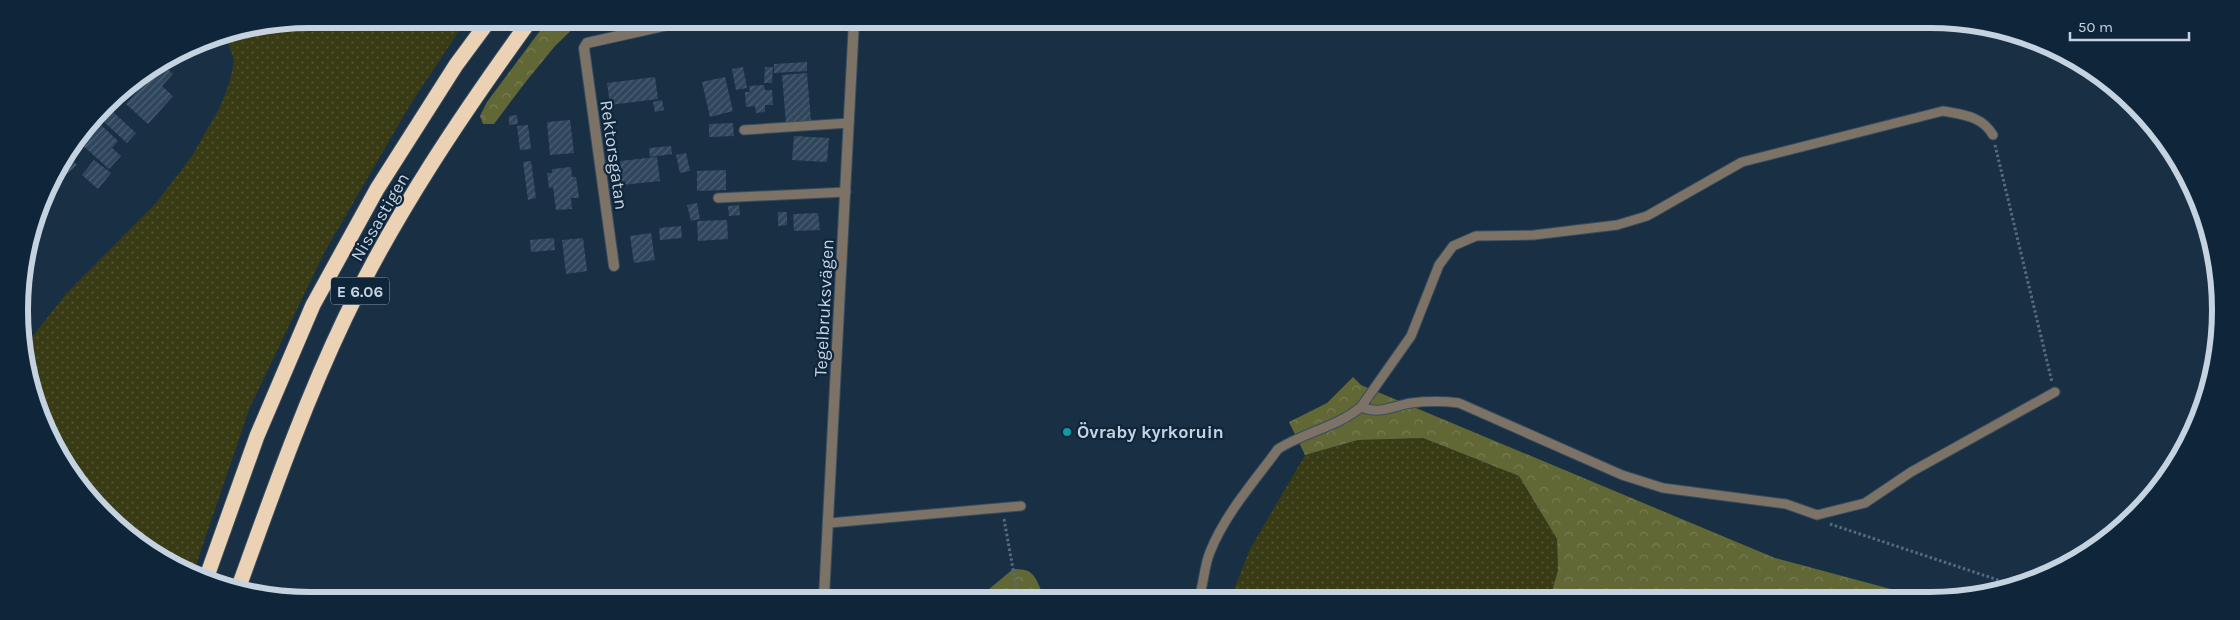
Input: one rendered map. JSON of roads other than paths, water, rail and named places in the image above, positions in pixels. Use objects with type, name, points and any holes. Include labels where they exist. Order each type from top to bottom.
[{"type":"highway","name":"Nissastigen","points":[[208,573],[258,436],[313,305],[377,189],[456,66],[483,28]]},
{"type":"highway","name":"Nissastigen","points":[[240,584],[288,447],[346,318],[406,206],[485,82],[526,28]]},
{"type":"street","name":"Rektorsgatan","points":[[614,266],[583,54],[584,48],[587,43],[654,28]]},
{"type":"street","name":"Tegelbruksvägen","points":[[824,592],[854,28]]},
{"type":"lane","points":[[1201,592],[1208,555],[1227,518],[1278,449],[1292,440],[1347,419],[1361,407],[1411,336],[1439,264],[1453,246],[1476,236],[1534,235],[1618,225],[1647,216],[1742,162],[1943,111],[1975,117],[1988,126],[1993,135]]},
{"type":"lane","points":[[744,130],[849,124]]},
{"type":"lane","points":[[718,198],[846,192]]},
{"type":"lane","points":[[1361,407],[1372,412],[1410,404],[1439,401],[1460,402],[1622,475],[1663,488],[1786,504],[1817,515],[1865,503],[1912,472],[2055,392]]},
{"type":"lane","points":[[829,522],[1021,506]]},
{"type":"place","name":"Övraby kyrkoruin","points":[[1067,432]]}]
